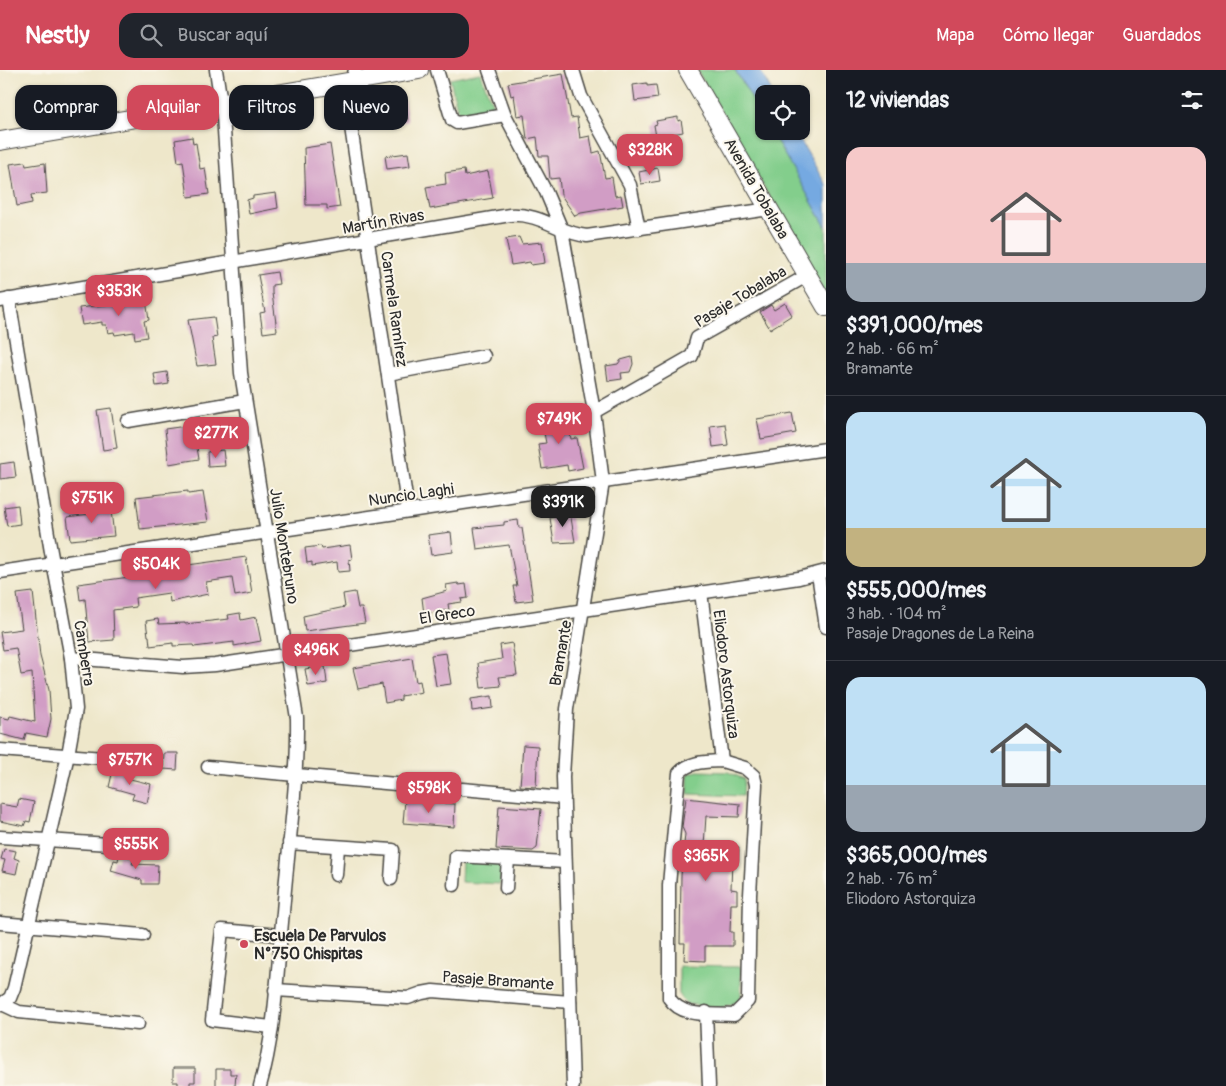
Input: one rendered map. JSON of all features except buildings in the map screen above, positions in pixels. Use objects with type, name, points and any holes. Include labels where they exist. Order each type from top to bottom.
[{"type":"street","name":"Julio Montebruno","points":[[216,70],[222,104],[232,263],[245,402],[296,718],[295,775],[275,990],[271,1027],[260,1086]]},
{"type":"street","points":[[0,142],[222,104],[354,76],[419,70]]},
{"type":"street","points":[[437,70],[452,120],[457,123],[505,115]]},
{"type":"street","name":"Bramante","points":[[490,70],[505,115],[546,192],[562,230],[594,412],[603,482],[564,732],[565,862],[573,1086]]},
{"type":"street","points":[[573,70],[581,96],[630,185],[639,229]]},
{"type":"street","name":"Avenida Tobalaba","points":[[688,70],[826,307]]},
{"type":"street","name":"Carmela Ramírez","points":[[354,76],[348,100],[408,511]]},
{"type":"street","name":"Martín Rivas","points":[[5,300],[519,215],[536,217],[562,230],[587,236],[769,209]]},
{"type":"street","name":"Pasaje Tobalaba","points":[[594,412],[692,356],[697,338],[808,275]]},
{"type":"street","name":"Camberra","points":[[5,300],[71,658],[76,709],[68,755],[13,994],[1,1005],[19,1012],[138,1024]]},
{"type":"street","points":[[388,374],[484,356]]},
{"type":"street","points":[[128,421],[245,402]]},
{"type":"street","name":"Nuncio Laghi","points":[[0,572],[826,449]]},
{"type":"street","points":[[822,573],[826,627]]},
{"type":"street","name":"El Greco","points":[[71,658],[197,666],[822,573]]},
{"type":"street","name":"Eliodoro Astorquiza","points":[[700,592],[722,761]]},
{"type":"street","points":[[0,750],[142,761]]},
{"type":"street","name":"Eliodoro Astorquiza","points":[[722,761],[744,768],[754,776],[756,785],[750,895],[748,1001],[734,1015],[706,1012],[688,1013],[675,1008],[669,998],[669,885],[679,774],[686,766],[694,763],[722,761]]},
{"type":"street","points":[[208,767],[396,784]]},
{"type":"street","points":[[462,789],[564,798]]},
{"type":"street","points":[[0,837],[140,846]]},
{"type":"street","points":[[289,843],[393,850],[392,879]]},
{"type":"street","points":[[336,875],[338,847]]},
{"type":"street","points":[[454,885],[456,856],[565,862]]},
{"type":"street","points":[[506,888],[508,859]]},
{"type":"street","points":[[0,923],[143,935]]},
{"type":"street","points":[[271,1027],[212,1020],[222,930],[280,935]]},
{"type":"street","name":"Pasaje Bramante","points":[[275,990],[408,998],[427,991],[570,1002]]},
{"type":"street","points":[[706,1012],[709,1086]]},
{"type":"green space","points":[[697,70],[735,70],[755,104],[755,140],[776,140],[826,227],[826,296]]},
{"type":"green space","points":[[480,73],[495,110],[459,116],[450,79]]},
{"type":"green space","points":[[697,771],[728,772],[744,779],[743,796],[688,794],[688,774]]},
{"type":"green space","points":[[462,860],[502,862],[500,884],[461,882]]},
{"type":"green space","points":[[679,966],[741,967],[741,1001],[720,1008],[686,1004],[679,994]]},
{"type":"water","points":[[735,70],[760,70],[768,85],[755,85],[755,104]]},
{"type":"water","points":[[776,140],[800,140],[826,185],[826,227]]},
{"type":"place","name":"Escuela De Parvulos N°750 Chispitas","points":[[244,944]]}]
